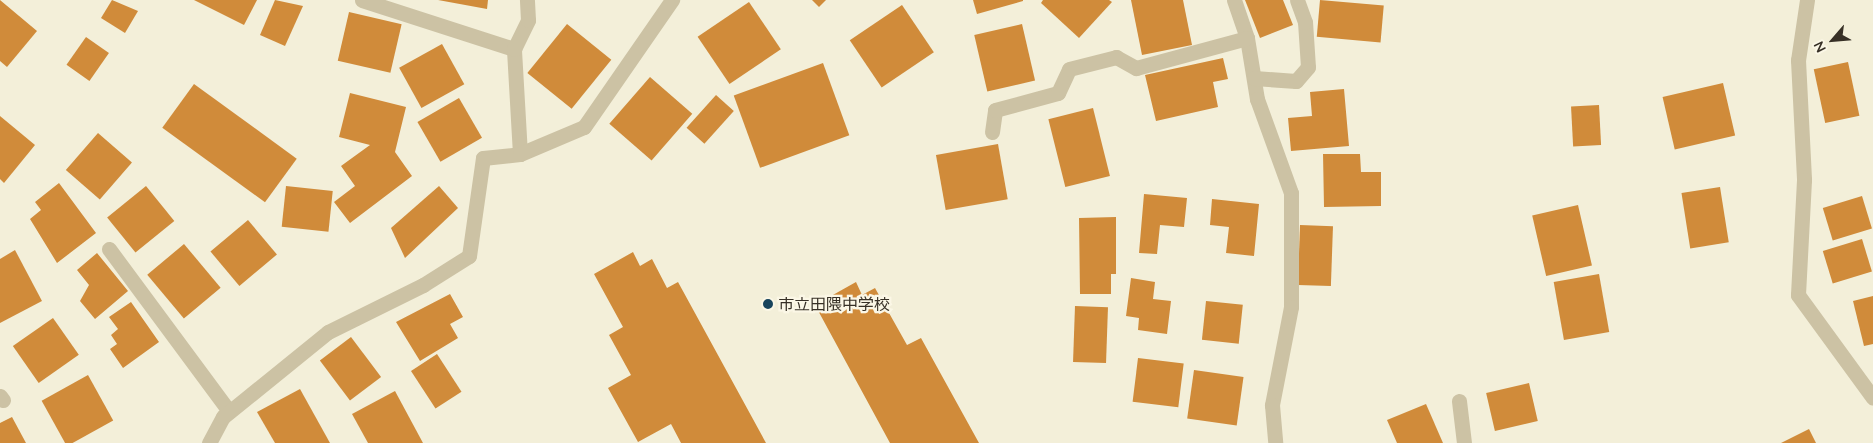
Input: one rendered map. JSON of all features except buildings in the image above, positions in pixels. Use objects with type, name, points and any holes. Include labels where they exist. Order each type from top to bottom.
[{"type":"street","points":[[362,0],[514,49]]},
{"type":"street","points":[[520,154],[514,49],[528,20],[526,0]]},
{"type":"street","points":[[209,443],[229,411],[328,332],[423,285],[469,256],[483,158],[520,154],[584,127],[672,0]]},
{"type":"street","points":[[1234,0],[1247,38],[1254,78],[1292,193],[1291,307],[1272,405],[1275,443]]},
{"type":"street","points":[[1254,78],[1296,81],[1308,67],[1306,22],[1297,0]]},
{"type":"street","points":[[1807,0],[1798,60],[1804,180],[1798,295],[1873,398]]},
{"type":"street","points":[[992,132],[995,110],[1058,93],[1069,69],[1116,57],[1136,68],[1247,38]]},
{"type":"street","points":[[109,249],[229,411]]},
{"type":"street","points":[[1459,400],[1464,443]]},
{"type":"place","name":"市立田隈中学校","points":[[768,304]]}]
